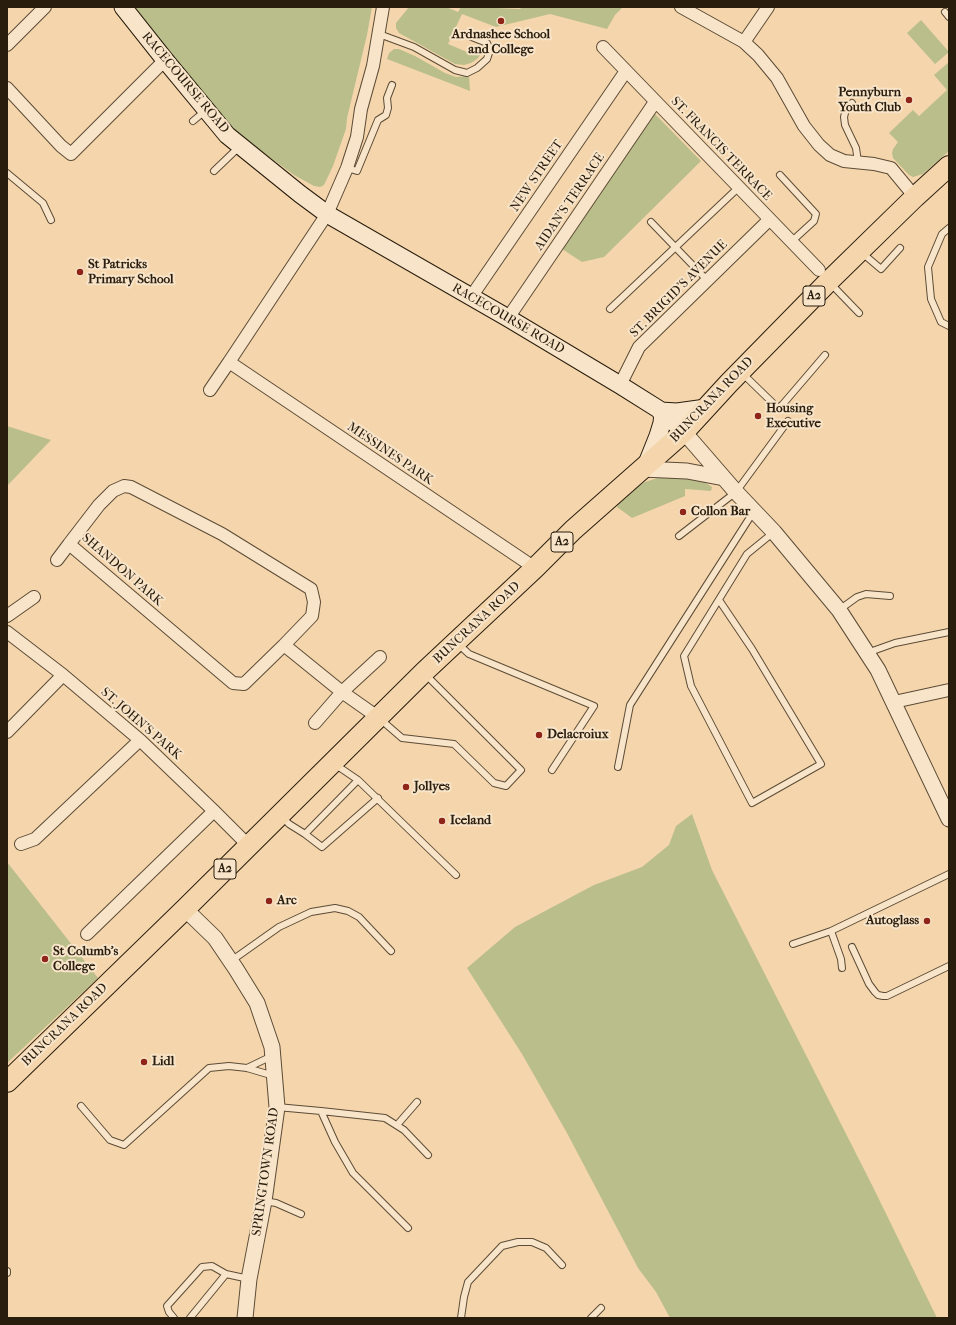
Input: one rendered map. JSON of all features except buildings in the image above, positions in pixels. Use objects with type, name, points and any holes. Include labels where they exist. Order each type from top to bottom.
[{"type":"highway","name":"BUNCRANA ROAD","points":[[7,1082],[185,910],[424,672],[574,530],[684,432],[741,371],[824,276],[860,251],[949,166]]},
{"type":"main road","name":"RACECOURSE ROAD","points":[[123,7],[227,135],[300,194],[327,214],[508,318],[662,411],[684,432]]},
{"type":"main road","points":[[644,467],[658,436],[662,423],[662,411],[677,412],[706,408]]},
{"type":"street","points":[[7,45],[45,7]]},
{"type":"street","points":[[210,390],[327,214],[347,168],[356,137],[361,109],[373,66],[383,7]]},
{"type":"street","points":[[681,7],[744,42],[758,55],[777,78],[804,126],[819,145],[830,155],[844,161],[891,168],[915,197]]},
{"type":"street","points":[[744,42],[768,7]]},
{"type":"street","name":"ST. FRANCIS TERRACE","points":[[603,47],[824,276]]},
{"type":"street","points":[[7,88],[61,146],[71,154],[165,60]]},
{"type":"street","name":"NEW STREET","points":[[471,297],[626,71]]},
{"type":"street","name":"AIDAN'S TERRACE","points":[[508,318],[655,102]]},
{"type":"street","name":"ST. BRIGID'S AVENUE","points":[[620,385],[639,347],[769,220]]},
{"type":"street","name":"MESSINES PARK","points":[[229,362],[535,568]]},
{"type":"street","points":[[684,432],[736,492],[774,532],[839,610],[878,670],[949,819]]},
{"type":"street","points":[[644,467],[687,470],[724,478]]},
{"type":"street","name":"SHANDON PARK","points":[[124,486],[131,487],[222,534],[311,589],[314,602],[312,616],[284,644],[244,684],[233,683],[69,544],[99,505],[113,491],[124,486]]},
{"type":"street","points":[[57,560],[69,544]]},
{"type":"street","points":[[7,616],[34,597]]},
{"type":"street","name":"ST. JOHN'S PARK","points":[[7,632],[62,675],[140,740],[249,846]]},
{"type":"street","points":[[284,644],[342,692],[379,718]]},
{"type":"street","points":[[315,723],[342,692],[380,657]]},
{"type":"street","points":[[7,732],[62,675]]},
{"type":"street","points":[[894,702],[949,690]]},
{"type":"street","points":[[21,844],[35,839],[140,740]]},
{"type":"street","points":[[87,934],[214,811]]},
{"type":"street","name":"SPRINGTOWN ROAD","points":[[185,910],[215,938],[257,1003],[272,1047],[277,1107],[264,1201],[249,1278],[245,1318]]},
{"type":"lane","points":[[379,34],[414,47],[455,70],[467,73],[477,68],[487,59],[490,50],[487,43],[464,34]]},
{"type":"lane","points":[[347,168],[357,171],[378,120],[386,115],[388,108],[387,98],[392,85]]},
{"type":"lane","points":[[852,103],[846,109],[844,117],[845,125],[856,148],[858,162]]},
{"type":"lane","points":[[192,122],[206,109]]},
{"type":"lane","points":[[214,171],[240,146]]},
{"type":"lane","points":[[7,173],[43,204],[51,220]]},
{"type":"lane","points":[[780,175],[816,214],[814,221],[791,242]]},
{"type":"lane","points":[[610,309],[738,188]]},
{"type":"lane","points":[[652,222],[707,280]]},
{"type":"lane","points":[[949,228],[942,234],[928,268],[931,299],[941,322],[949,326]]},
{"type":"lane","points":[[860,251],[881,269],[900,248]]},
{"type":"lane","points":[[824,276],[859,313]]},
{"type":"lane","points":[[741,371],[778,408],[826,355]]},
{"type":"lane","points":[[678,536],[736,492],[788,421]]},
{"type":"lane","points":[[618,767],[630,705],[754,511]]},
{"type":"lane","points":[[719,600],[752,649],[821,764],[752,803],[691,686],[684,656],[747,554],[774,532]]},
{"type":"lane","points":[[839,610],[857,597],[866,594],[890,596]]},
{"type":"lane","points":[[867,653],[895,643],[949,632]]},
{"type":"lane","points":[[456,642],[469,654],[594,706],[552,770]]},
{"type":"lane","points":[[379,718],[402,738],[454,744],[494,783],[506,786],[521,770],[424,672]]},
{"type":"lane","points":[[333,763],[358,780],[378,798],[456,875]]},
{"type":"lane","points":[[305,834],[358,780]]},
{"type":"lane","points":[[280,814],[289,824],[322,847],[378,798]]},
{"type":"lane","points":[[792,944],[831,931],[949,874]]},
{"type":"lane","points":[[230,961],[279,927],[312,912],[335,908],[348,911],[359,917],[391,951]]},
{"type":"lane","points":[[831,931],[841,959],[842,968]]},
{"type":"lane","points":[[852,947],[869,984],[878,995],[883,996],[886,996],[949,966]]},
{"type":"lane","points":[[246,1068],[273,1056]]},
{"type":"lane","points":[[81,1106],[110,1140],[124,1145],[209,1068],[229,1066],[246,1068],[274,1076]]},
{"type":"lane","points":[[397,1125],[417,1102]]},
{"type":"lane","points":[[277,1107],[321,1110],[385,1118],[404,1130],[428,1155]]},
{"type":"lane","points":[[321,1110],[335,1142],[353,1173],[408,1228]]},
{"type":"lane","points":[[264,1201],[276,1203],[301,1214]]},
{"type":"lane","points":[[462,1318],[464,1296],[468,1282],[502,1246],[518,1242],[532,1242],[546,1248],[562,1265]]},
{"type":"lane","points":[[174,1318],[169,1312],[167,1306],[202,1267],[212,1266],[226,1274],[249,1278]]},
{"type":"lane","points":[[190,1318],[226,1274]]},
{"type":"lane","points":[[591,1318],[602,1308]]},
{"type":"green space","points":[[130,7],[372,7],[367,35],[347,118],[346,129],[333,166],[324,185],[320,187],[314,186],[294,175],[237,133]]},
{"type":"green space","points":[[409,7],[446,7],[458,12],[461,7],[519,9],[525,7],[623,7],[615,15],[607,29],[550,14],[496,27],[462,14],[448,44],[474,55],[478,45],[481,49],[481,54],[477,59],[464,65],[455,64],[399,33],[396,28],[396,23]]},
{"type":"green space","points":[[921,20],[949,52],[935,64],[907,33]]},
{"type":"green space","points":[[394,49],[399,49],[415,56],[445,73],[456,77],[469,76],[470,91],[387,59],[389,53]]},
{"type":"green space","points":[[949,62],[949,151],[923,174],[913,177],[909,175],[893,158],[893,149],[898,142],[889,133],[913,110],[919,116],[947,90],[934,75]]},
{"type":"green space","points":[[655,114],[701,161],[604,257],[582,262],[562,249],[652,116]]},
{"type":"green space","points":[[7,426],[51,440],[7,486]]},
{"type":"green space","points":[[674,475],[703,481],[712,487],[711,491],[685,489],[685,496],[632,518],[617,507],[619,500],[645,482],[664,476]]},
{"type":"green space","points":[[692,814],[712,870],[872,1185],[937,1318],[670,1318],[656,1292],[638,1268],[567,1133],[522,1054],[467,968],[515,927],[594,885],[642,867],[669,845],[676,826]]},
{"type":"green space","name":"St Columb's College","points":[[7,862],[98,978],[7,1063]]},
{"type":"place","name":"Ardnashee School and College","points":[[501,21]]},
{"type":"place","name":"Pennyburn Youth Club","points":[[909,100]]},
{"type":"place","name":"St Patricks Primary School","points":[[80,272]]},
{"type":"place","name":"Housing Executive","points":[[758,416]]},
{"type":"place","name":"Collon Bar","points":[[683,512]]},
{"type":"place","name":"Delacroiux","points":[[539,735]]},
{"type":"place","name":"Jollyes","points":[[406,787]]},
{"type":"place","name":"Iceland","points":[[442,821]]},
{"type":"place","name":"Arc","points":[[269,901]]},
{"type":"place","name":"Autoglass","points":[[927,921]]},
{"type":"place","name":"St Columb's College","points":[[45,959]]},
{"type":"place","name":"Lidl","points":[[144,1062]]}]
